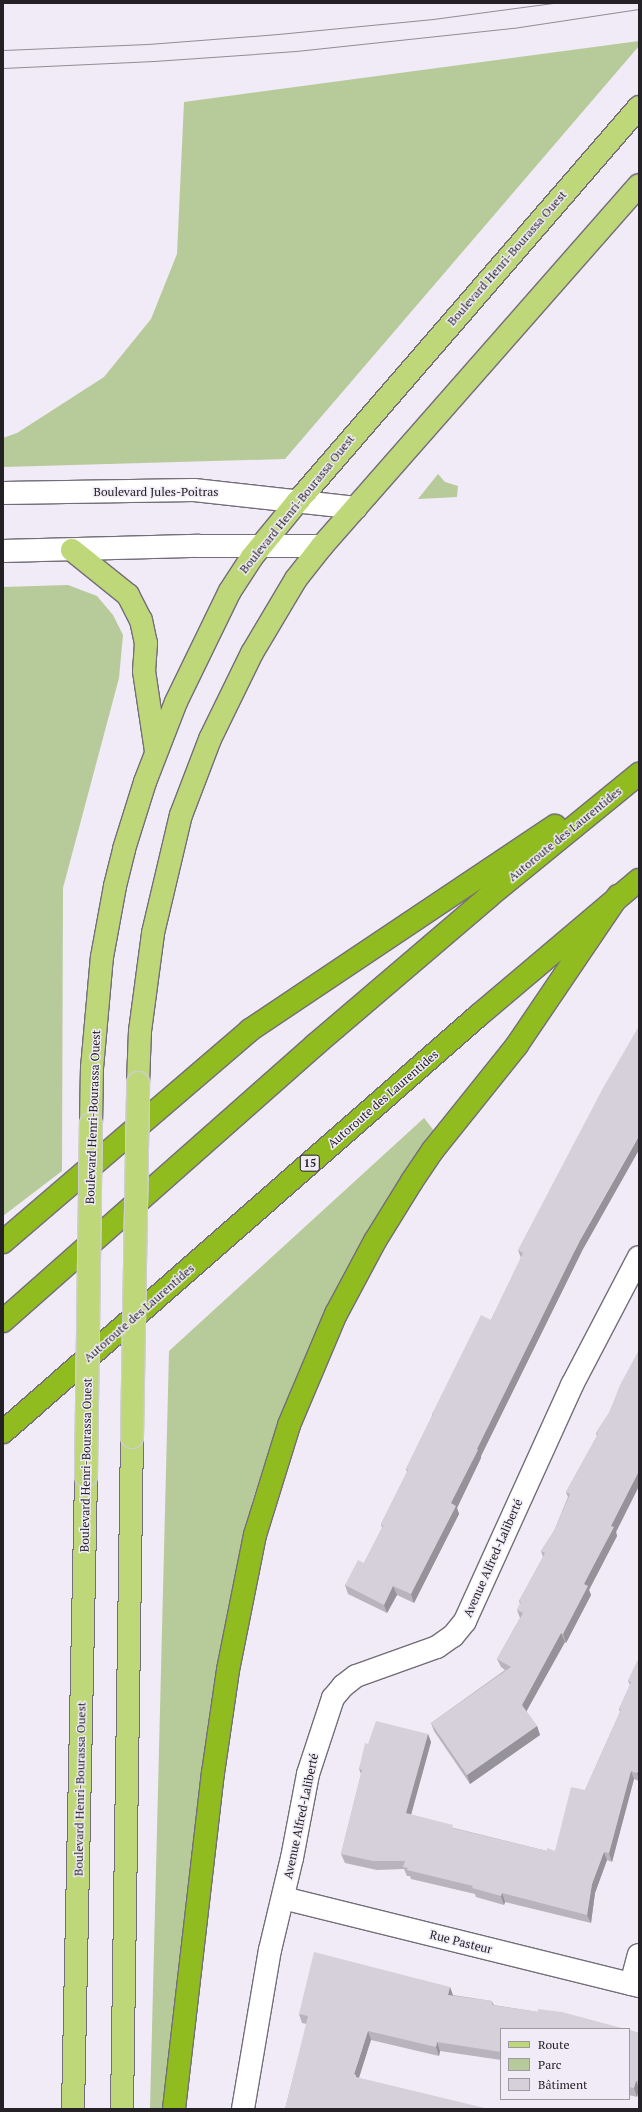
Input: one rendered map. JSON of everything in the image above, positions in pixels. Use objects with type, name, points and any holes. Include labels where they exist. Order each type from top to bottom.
[{"type":"highway","points":[[3,1242],[250,1030],[639,770]]},
{"type":"highway","name":"Autoroute des Laurentides","points":[[3,1321],[315,1045],[488,897],[639,774]]},
{"type":"highway","name":"Autoroute des Laurentides","points":[[3,1432],[479,1015],[618,896],[639,880]]},
{"type":"highway","points":[[174,2109],[200,1875],[221,1713],[237,1619],[255,1535],[289,1425],[336,1314],[375,1241],[412,1181],[442,1139],[517,1045],[618,896]]},
{"type":"main road","name":"Boulevard Henri-Bourassa Ouest","points":[[73,2109],[86,1476],[92,1068],[102,957],[124,849],[156,752],[176,702],[230,590],[261,546],[298,501],[639,107]]},
{"type":"main road","points":[[122,2109],[132,1437],[140,1031],[153,933],[181,815],[210,738],[245,666],[296,579],[322,546],[639,185]]},
{"type":"main road","points":[[72,550],[128,595],[141,620],[146,643],[144,671],[156,752]]},
{"type":"street","name":"Boulevard Jules-Poitras","points":[[3,493],[194,490],[356,508]]},
{"type":"street","points":[[3,550],[322,546]]},
{"type":"street","name":"Avenue Alfred-Laliberté","points":[[243,2109],[270,1950],[283,1898],[308,1774],[333,1698],[343,1686],[356,1676],[437,1647],[453,1636],[465,1621],[572,1385],[639,1256]]},
{"type":"street","name":"Rue Pasteur","points":[[283,1898],[635,1985]]},
{"type":"street","points":[[635,1985],[639,1955]]},
{"type":"green space","points":[[639,41],[639,46],[285,459],[3,467],[3,438],[17,433],[104,377],[151,319],[177,254],[184,102]]},
{"type":"green space","points":[[438,474],[445,482],[458,486],[457,497],[418,499]]},
{"type":"green space","points":[[68,585],[97,596],[113,615],[123,635],[119,678],[63,888],[62,1171],[3,1216],[3,587]]},
{"type":"green space","points":[[424,1118],[435,1132],[361,1244],[319,1325],[280,1417],[252,1502],[233,1601],[182,1955],[163,2109],[150,2109],[169,1351]]},
{"type":"building","points":[[639,1026],[639,1136],[579,1242],[451,1503],[456,1506],[411,1594],[393,1586],[384,1605],[345,1585],[358,1560],[364,1563],[383,1526],[381,1524],[408,1470],[406,1469],[481,1315],[491,1320],[523,1253],[518,1250],[603,1088]]},
{"type":"building","points":[[639,1350],[639,1471],[611,1526],[614,1527],[584,1584],[588,1586],[563,1634],[561,1633],[522,1705],[537,1726],[467,1775],[431,1723],[511,1667],[497,1659],[523,1613],[517,1610],[521,1602],[519,1601],[545,1553],[541,1551],[554,1531],[570,1494],[566,1492],[598,1434],[596,1433],[609,1413],[620,1385]]},
{"type":"building","points":[[639,1658],[639,1771],[637,1773],[631,1771],[609,1853],[604,1852],[592,1884],[587,1915],[502,1893],[501,1896],[472,1888],[473,1886],[407,1870],[408,1868],[403,1867],[405,1861],[373,1861],[341,1854],[362,1770],[359,1769],[365,1743],[368,1744],[376,1721],[428,1734],[406,1813],[453,1825],[452,1828],[547,1851],[547,1848],[555,1851],[571,1787],[585,1790],[621,1710],[619,1709],[631,1682],[628,1681]]},
{"type":"building","points":[[314,1952],[450,1987],[448,1995],[492,2001],[492,2005],[538,2012],[538,2009],[562,2012],[621,2028],[500,2028],[500,2052],[437,2042],[436,2047],[368,2031],[354,2074],[356,2077],[489,2109],[285,2109],[308,2016],[299,2014]]},
{"type":"building","points":[[630,2030],[639,2033],[639,2081],[636,2081],[634,2088],[630,2087]]},
{"type":"tram line","points":[[3,50],[148,44],[278,34],[433,19],[553,3]]},
{"type":"tram line","points":[[3,68],[154,61],[296,51],[513,28],[639,9]]}]
